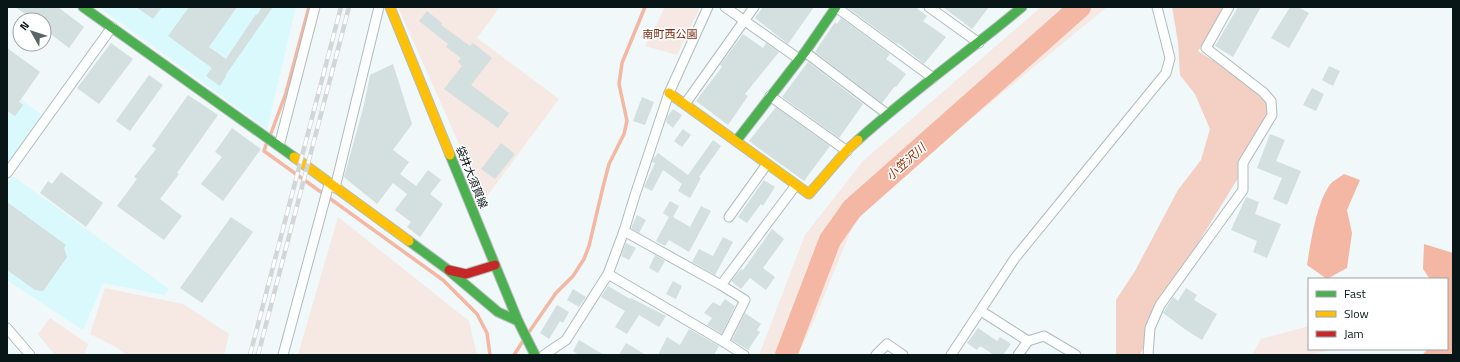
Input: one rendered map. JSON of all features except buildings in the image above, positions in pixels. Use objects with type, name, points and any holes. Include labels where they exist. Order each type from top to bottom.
[{"type":"street","points":[[84,7],[279,146],[447,269],[498,312],[518,321]]},
{"type":"street","points":[[279,146],[315,7]]},
{"type":"street","points":[[283,355],[332,186],[379,7]]},
{"type":"street","name":"袋井大須賀線","points":[[390,7],[518,321],[535,355]]},
{"type":"street","points":[[544,355],[566,340],[608,274],[624,231],[669,93],[708,7]]},
{"type":"street","points":[[725,7],[802,55],[887,114]]},
{"type":"street","points":[[685,104],[754,7]]},
{"type":"street","points":[[737,140],[802,55],[836,7],[933,78]]},
{"type":"street","points":[[929,7],[979,43]]},
{"type":"street","points":[[669,93],[737,140],[767,164],[809,194],[847,151],[887,114],[979,43],[1022,7]]},
{"type":"street","points":[[950,355],[981,311],[1015,258],[1166,73],[1170,58],[1157,7]]},
{"type":"street","points":[[1148,355],[1150,328],[1160,304],[1243,190],[1243,163],[1272,115],[1271,101],[1263,92],[1206,48],[1229,7]]},
{"type":"street","points":[[7,173],[112,27]]},
{"type":"street","points":[[770,96],[847,151]]},
{"type":"street","points":[[729,217],[767,164]]},
{"type":"street","points":[[721,285],[796,185]]},
{"type":"street","points":[[624,231],[745,300],[724,342]]},
{"type":"street","points":[[447,269],[466,274],[495,265]]},
{"type":"street","points":[[608,274],[744,355]]},
{"type":"street","points":[[981,311],[1028,341]]},
{"type":"street","points":[[7,328],[30,355]]},
{"type":"street","points":[[1018,355],[1028,341],[1044,336],[1076,355]]},
{"type":"street","points":[[876,355],[887,344],[903,355]]},
{"type":"shaded area","points":[[99,7],[296,7],[267,129]]},
{"type":"shaded area","points":[[1172,7],[1228,7],[1198,51],[1263,92],[1272,115],[1243,170],[1160,305],[1140,355],[1116,355],[1116,300],[1135,271],[1178,190],[1201,160],[1210,129],[1195,94],[1180,75],[1178,42]]},
{"type":"shaded area","points":[[7,89],[42,115],[7,164]]},
{"type":"shaded area","points":[[1344,174],[1360,180],[1347,210],[1352,233],[1347,268],[1329,278],[1326,278],[1307,265],[1317,213],[1324,194],[1330,184]]},
{"type":"shaded area","points":[[13,176],[169,289],[165,295],[103,283],[83,330],[7,280],[7,184]]},
{"type":"shaded area","points":[[1424,244],[1453,253],[1453,355],[1422,355],[1427,350],[1448,350],[1448,278],[1429,278],[1423,269]]},
{"type":"green space","points":[[398,7],[499,8],[477,38],[559,99],[484,200]]},
{"type":"green space","name":"南町西公園","points":[[665,7],[700,7],[677,55],[645,46]]},
{"type":"green space","points":[[1041,7],[1107,7],[859,211],[815,318],[798,355],[759,355],[805,235],[863,161]]},
{"type":"green space","points":[[338,217],[469,321],[477,355],[298,355]]},
{"type":"green space","points":[[105,288],[183,304],[229,334],[224,355],[127,355],[116,347],[90,334]]},
{"type":"green space","points":[[50,318],[88,344],[84,355],[55,355],[38,334]]},
{"type":"green space","points":[[1308,326],[1308,350],[1333,350],[1307,355],[1252,355],[1261,339]]},
{"type":"waterway","points":[[270,136],[286,93],[309,7]]},
{"type":"waterway","points":[[529,332],[556,293],[573,276],[584,259],[589,246],[609,164],[624,134],[627,121],[619,84],[622,63],[645,7]]},
{"type":"waterway","name":"小笠沢川","points":[[786,355],[830,240],[852,209],[1080,7]]},
{"type":"waterway","points":[[267,142],[264,151],[443,280],[477,314],[487,333],[490,355]]},
{"type":"waterway","points":[[514,355],[523,341]]},
{"type":"railway","points":[[250,355],[341,7]]},
{"type":"railway","points":[[258,355],[349,7]]},
{"type":"traffic: fast","points":[[83,7],[294,157]]},
{"type":"traffic: fast","points":[[737,140],[805,52],[836,7]]},
{"type":"traffic: fast","points":[[858,140],[898,106],[1022,7]]},
{"type":"traffic: fast","points":[[450,155],[518,321],[535,355]]},
{"type":"traffic: fast","points":[[409,241],[447,269],[498,312],[518,321]]},
{"type":"traffic: slow","points":[[390,7],[450,155]]},
{"type":"traffic: slow","points":[[669,93],[809,194],[848,149],[858,140]]},
{"type":"traffic: slow","points":[[294,157],[409,241]]},
{"type":"traffic: jam","points":[[449,270],[466,274],[495,265]]}]
